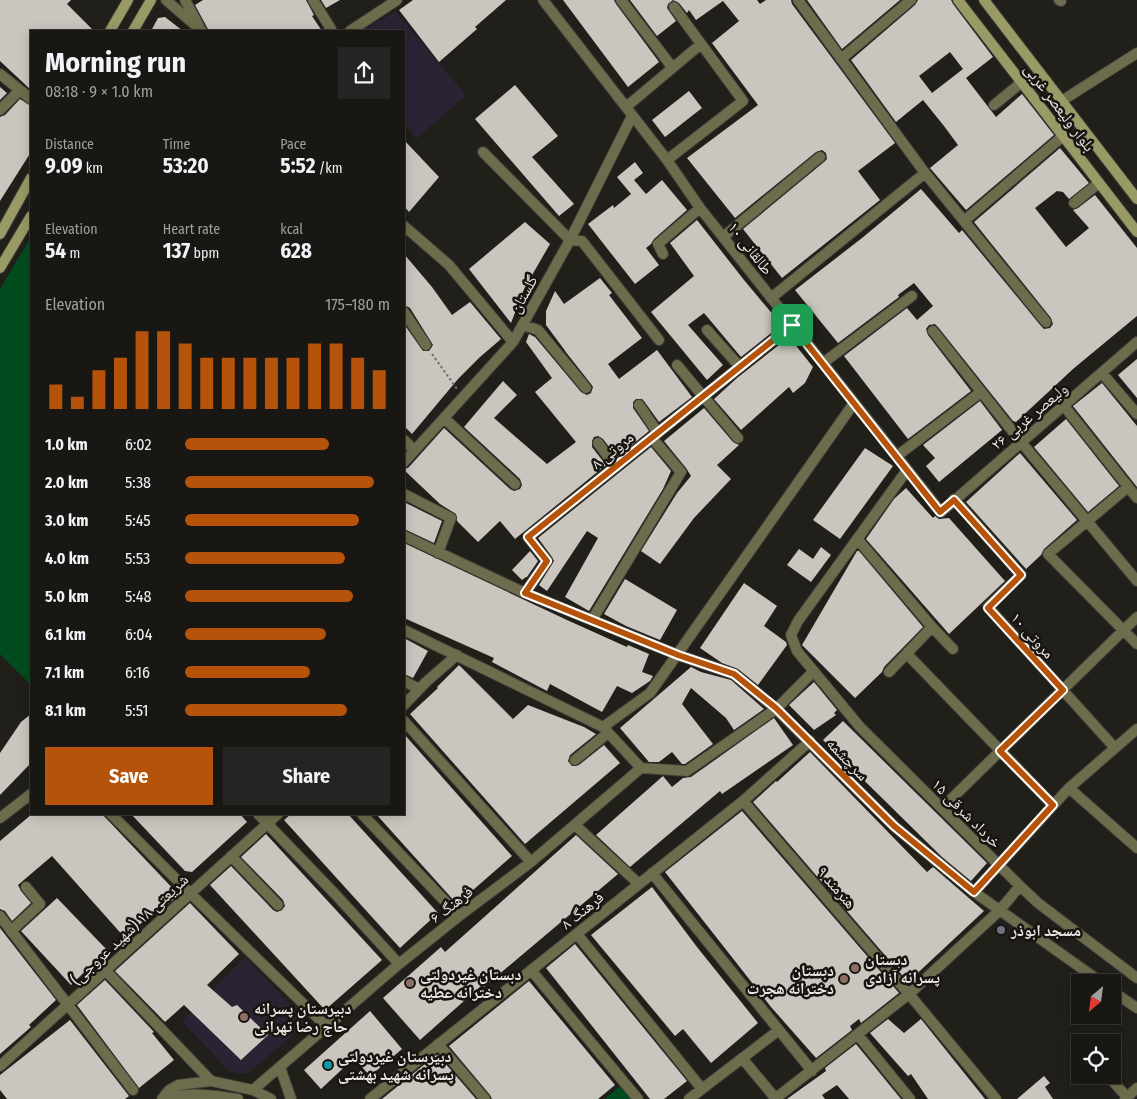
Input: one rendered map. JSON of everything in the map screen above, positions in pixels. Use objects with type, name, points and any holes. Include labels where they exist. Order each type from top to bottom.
[{"type":"street","points":[[111,30],[128,0]]},
{"type":"street","points":[[134,30],[151,0]]},
{"type":"street","points":[[166,0],[201,30]]},
{"type":"street","points":[[185,0],[201,30]]},
{"type":"street","points":[[313,0],[331,29]]},
{"type":"street","points":[[352,30],[398,0]]},
{"type":"street","name":"طالقانی ۱۰","points":[[543,0],[667,160],[700,208],[940,512]]},
{"type":"street","points":[[620,0],[672,67]]},
{"type":"street","points":[[798,0],[926,173],[1046,322]]},
{"type":"street","points":[[841,59],[911,0]]},
{"type":"street","name":"بلوار ولیعصر غربی","points":[[958,0],[1137,232]]},
{"type":"street","name":"بلوار ولیعصر غربی","points":[[984,0],[1063,100],[1137,199]]},
{"type":"street","points":[[667,160],[742,101],[674,7]]},
{"type":"street","points":[[626,107],[701,44]]},
{"type":"street","points":[[1063,100],[1137,52]]},
{"type":"street","points":[[0,74],[30,98]]},
{"type":"street","points":[[994,106],[1022,82]]},
{"type":"street","points":[[0,110],[20,90]]},
{"type":"street","name":"گلستان","points":[[405,461],[513,342],[570,240],[632,116]]},
{"type":"street","points":[[964,221],[1063,136]]},
{"type":"street","points":[[483,152],[570,240],[582,240],[659,340]]},
{"type":"street","points":[[723,237],[820,158]]},
{"type":"street","points":[[771,298],[926,173]]},
{"type":"street","points":[[0,234],[30,180]]},
{"type":"street","points":[[1074,203],[1099,183]]},
{"type":"street","points":[[664,254],[658,244],[700,208]]},
{"type":"street","points":[[0,268],[30,218]]},
{"type":"street","points":[[405,227],[449,265],[513,342]]},
{"type":"street","points":[[823,363],[912,296]]},
{"type":"street","points":[[405,314],[426,345]]},
{"type":"street","points":[[523,325],[538,330],[586,388]]},
{"type":"street","name":"مروتی ۸","points":[[525,593],[547,561],[528,537],[792,325]]},
{"type":"street","points":[[707,330],[740,367]]},
{"type":"street","points":[[932,331],[1021,442],[1137,581]]},
{"type":"street","name":"ولیعصر غربی ۲۶","points":[[940,512],[1137,342]]},
{"type":"street","points":[[677,365],[738,438]]},
{"type":"street","points":[[1102,373],[1137,414]]},
{"type":"street","points":[[897,456],[981,392]]},
{"type":"street","points":[[575,760],[606,730],[650,693],[854,403]]},
{"type":"street","points":[[592,620],[681,472],[655,436],[639,405]]},
{"type":"street","points":[[1064,406],[1137,498]]},
{"type":"street","points":[[444,418],[515,484]]},
{"type":"street","points":[[405,441],[414,450]]},
{"type":"street","points":[[598,443],[616,467]]},
{"type":"street","points":[[405,630],[606,730],[641,768],[687,771],[776,708],[814,671],[797,651],[791,635],[798,621],[907,470]]},
{"type":"street","points":[[1128,487],[1048,554],[1137,644]]},
{"type":"street","points":[[405,495],[451,518],[438,553]]},
{"type":"street","name":"مروتی ۱۰","points":[[954,500],[1021,575],[988,608],[1114,747]]},
{"type":"street","name":"سرچشمه","points":[[405,536],[525,593],[678,655],[734,674],[776,708],[894,826],[999,911]]},
{"type":"street","points":[[858,540],[953,649]]},
{"type":"street","points":[[942,808],[1137,617]]},
{"type":"street","points":[[889,672],[932,627]]},
{"type":"street","points":[[908,654],[1053,805]]},
{"type":"street","points":[[405,703],[457,655]]},
{"type":"street","name":"۱۵ خرداد شرقی","points":[[814,671],[860,727],[1020,886],[1038,903],[1137,978]]},
{"type":"street","points":[[405,682],[419,689]]},
{"type":"street","points":[[405,722],[531,862]]},
{"type":"street","points":[[974,892],[1069,788],[1137,728]]},
{"type":"street","name":"فرهنگ ۸","points":[[370,1099],[743,801],[810,741]]},
{"type":"street","name":"فرهنگ ۶","points":[[253,1090],[399,964],[531,862],[641,768]]},
{"type":"street","points":[[1069,788],[1137,848]]},
{"type":"street","points":[[0,818],[30,795]]},
{"type":"street","name":"هنرمند ۹","points":[[743,801],[909,994],[996,1099]]},
{"type":"street","points":[[113,815],[326,1026]]},
{"type":"street","points":[[259,815],[399,964]]},
{"type":"street","name":"شریعتی ۱۸ (شهید عروجی)","points":[[0,1066],[277,815]]},
{"type":"street","points":[[363,815],[459,916]]},
{"type":"street","points":[[575,825],[639,884]]},
{"type":"street","points":[[231,856],[278,906]]},
{"type":"street","points":[[652,873],[812,1071]]},
{"type":"street","points":[[742,1058],[776,1099],[909,994],[999,911],[1020,886]]},
{"type":"street","points":[[11,931],[40,904],[26,887]]},
{"type":"street","points":[[999,911],[1090,974]]},
{"type":"street","points":[[0,916],[133,1090]]},
{"type":"street","points":[[577,934],[702,1089]]},
{"type":"street","points":[[105,970],[211,1081]]},
{"type":"street","points":[[531,970],[638,1099]]},
{"type":"street","points":[[1121,997],[1137,1008]]},
{"type":"street","points":[[690,1099],[778,1030]]},
{"type":"street","points":[[858,1035],[910,1099]]},
{"type":"street","points":[[438,1044],[484,1099]]},
{"type":"street","points":[[280,1067],[291,1099]]},
{"type":"street","points":[[163,1098],[169,1090],[178,1085],[211,1081],[253,1090],[271,1099]]},
{"type":"street","points":[[1114,1084],[1126,1098],[1137,1088]]},
{"type":"street","points":[[163,1098],[188,1093],[238,1099]]},
{"type":"path","points":[[426,345],[463,397]]},
{"type":"shaded area","points":[[396,12],[466,95],[416,139],[405,124],[405,30],[361,30]]},
{"type":"shaded area","name":"دبیرستان پسرانه حاج رضا تهرانی","points":[[245,957],[307,1023],[247,1074],[230,1072],[182,1021]]},
{"type":"green space","points":[[30,239],[30,684],[0,654],[0,289]]},
{"type":"green space","points":[[620,1086],[631,1099],[605,1099]]},
{"type":"building","points":[[0,0],[71,0],[67,4],[93,30],[30,30],[30,89],[0,61]]},
{"type":"building","points":[[203,0],[306,0],[314,15],[312,16],[321,30],[208,30],[195,5]]},
{"type":"building","points":[[321,0],[340,0],[326,8]]},
{"type":"building","points":[[413,0],[506,0],[475,27],[477,29],[439,62],[399,10]]},
{"type":"building","points":[[563,0],[614,0],[659,62],[628,87]]},
{"type":"building","points":[[630,0],[673,0],[668,4],[667,8],[676,21],[657,36]]},
{"type":"building","points":[[673,0],[757,0],[760,4],[766,0],[791,0],[792,4],[895,143],[858,171],[880,200],[782,278],[743,229],[824,162],[827,159],[826,153],[822,150],[816,152],[735,218],[687,158],[758,105],[712,43],[739,21],[723,1],[696,20],[689,10],[687,13],[679,3]]},
{"type":"building","points":[[807,0],[900,0],[842,49]]},
{"type":"building","points":[[918,0],[951,0],[993,57],[966,78],[996,117],[1022,94],[1054,135],[966,210],[930,168],[958,145],[944,126],[923,100],[896,122],[851,60],[915,5]],"holes":[[[950,52],[963,69],[932,93],[919,76]]]},
{"type":"building","points":[[165,17],[182,30],[152,30],[158,18]]},
{"type":"building","points":[[515,85],[558,136],[532,157],[574,204],[559,216],[475,119]]},
{"type":"building","points":[[0,87],[7,93],[0,100]]},
{"type":"building","points":[[689,91],[702,108],[665,137],[652,120]]},
{"type":"building","points":[[20,99],[30,105],[30,154],[0,201],[0,117],[5,115]]},
{"type":"building","points":[[405,141],[439,177],[409,212],[405,207]]},
{"type":"building","points":[[1060,148],[1089,183],[1069,199],[1063,192],[1057,191],[1035,208],[1066,247],[1089,228],[1073,210],[1095,195],[1137,248],[1137,316],[1073,369],[1016,422],[1013,421],[938,327],[935,324],[929,325],[926,329],[928,335],[971,391],[908,439],[844,356],[907,308],[917,320],[933,306],[914,283],[898,295],[899,297],[838,343],[795,290],[921,189],[959,233],[962,230],[1041,326],[1044,329],[1050,328],[1053,324],[1051,318],[974,222]]},
{"type":"building","points":[[635,162],[643,173],[634,180],[646,194],[662,180],[687,210],[646,248],[659,265],[635,284],[588,224],[613,205],[614,208],[631,194],[617,177]]},
{"type":"building","points":[[697,220],[780,323],[778,324],[780,326],[741,357],[704,313],[688,325],[723,365],[707,380],[651,312],[694,276],[670,243]]},
{"type":"building","points":[[525,222],[550,244],[524,289],[511,323],[469,269]]},
{"type":"building","points":[[405,255],[432,287],[452,315],[470,302],[501,339],[458,379],[412,434],[405,427],[405,325],[423,351],[429,351],[433,345],[410,308],[405,306]]},
{"type":"building","points":[[600,278],[612,293],[609,295],[642,338],[608,364],[619,379],[657,350],[692,397],[659,422],[642,399],[636,399],[633,402],[633,408],[649,431],[617,457],[603,439],[598,436],[594,437],[592,447],[606,465],[515,539],[500,521],[478,542],[457,521],[456,514],[440,504],[405,469],[444,428],[510,489],[514,491],[520,489],[522,485],[520,479],[464,427],[503,381],[517,395],[494,418],[547,464],[576,442],[535,392],[552,378],[526,342],[529,334],[535,337],[581,392],[587,395],[591,393],[593,387],[546,325],[546,311],[555,291],[564,304]]},
{"type":"building","points":[[789,337],[813,367],[805,383],[793,393],[789,387],[741,430],[714,399],[737,378]]},
{"type":"building","points":[[1137,359],[1137,398],[1118,375]]},
{"type":"building","points":[[1102,383],[1137,426],[1137,487],[1073,406]]},
{"type":"building","points":[[980,401],[1002,430],[939,482],[926,466],[935,458],[923,445]]},
{"type":"building","points":[[704,408],[733,442],[739,445],[717,465],[731,479],[694,518],[660,564],[641,551],[677,493],[691,476],[664,441]]},
{"type":"building","points":[[1066,419],[1119,486],[1088,512],[1034,447]]},
{"type":"building","points":[[651,447],[671,471],[663,489],[589,611],[565,597],[598,538],[587,531],[547,591],[539,585],[554,561],[538,538]]},
{"type":"building","points":[[865,448],[893,466],[840,539],[813,520]]},
{"type":"building","points":[[1020,453],[1077,520],[1044,549],[1041,555],[1026,569],[966,502]]},
{"type":"building","points":[[906,488],[933,518],[935,516],[939,519],[949,518],[1005,581],[949,634],[866,539],[894,499]]},
{"type":"building","points":[[405,502],[442,521],[434,543],[405,529]]},
{"type":"building","points":[[405,543],[567,620],[627,647],[628,645],[649,654],[642,672],[653,676],[650,681],[632,693],[617,686],[602,712],[550,684],[547,691],[492,662],[494,658],[405,618]]},
{"type":"building","points":[[821,547],[831,555],[811,582],[787,565],[799,549],[813,559]]},
{"type":"building","points":[[530,551],[538,561],[527,577],[522,580],[512,570]]},
{"type":"building","points":[[857,551],[859,551],[923,627],[884,667],[882,672],[855,698],[802,645]]},
{"type":"building","points":[[625,579],[677,610],[660,640],[626,626],[604,614]]},
{"type":"building","points":[[744,583],[777,606],[764,626],[786,642],[787,645],[758,685],[738,669],[722,663],[700,648]]},
{"type":"building","points":[[405,639],[428,651],[413,678],[405,674]]},
{"type":"building","points":[[459,665],[513,719],[528,705],[584,727],[596,734],[570,755],[568,761],[572,766],[579,765],[604,745],[620,763],[525,844],[410,714]]},
{"type":"building","points":[[691,667],[701,672],[731,680],[764,709],[734,730],[726,718],[691,688],[682,704],[713,744],[685,764],[682,764],[672,752],[659,762],[649,762],[620,728]]},
{"type":"building","points":[[814,682],[837,710],[834,713],[836,715],[814,730],[789,705]]},
{"type":"building","points":[[30,715],[30,764],[0,795],[0,753],[21,722]]},
{"type":"building","points":[[774,718],[793,745],[722,794],[720,791],[630,867],[596,835],[663,776],[672,787],[683,778],[691,777]]},
{"type":"building","points":[[843,721],[987,863],[971,881],[942,857],[823,740]]},
{"type":"building","points":[[405,735],[512,856],[457,904],[377,815],[405,815]]},
{"type":"building","points":[[810,752],[927,872],[933,867],[984,911],[908,982],[753,802]]},
{"type":"building","points":[[742,811],[899,993],[861,1023],[859,1019],[850,1026],[852,1030],[816,1058],[771,1007],[665,872]]},
{"type":"building","points":[[31,815],[103,815],[179,895],[168,904],[165,901],[125,938],[52,856],[18,885],[31,903],[12,921],[5,911],[0,909],[0,841]]},
{"type":"building","points":[[132,815],[241,815],[247,822],[192,872],[185,871]]},
{"type":"building","points":[[290,815],[349,815],[438,913],[400,948],[284,820]]},
{"type":"building","points":[[266,834],[382,960],[325,1010],[210,885],[231,866],[273,910],[277,912],[282,910],[285,906],[283,900],[241,857]]},
{"type":"building","points":[[576,835],[618,874],[484,987],[482,985],[420,1040],[383,998],[441,947],[445,952]]},
{"type":"building","points":[[652,887],[758,1023],[711,1063],[683,1029],[675,1036],[591,935]]},
{"type":"building","points":[[57,898],[107,950],[71,985],[21,931]]},
{"type":"building","points":[[190,903],[239,954],[207,985],[232,1007],[237,1005],[268,1035],[241,1060],[184,1005],[165,1022],[115,971]]},
{"type":"building","points":[[0,928],[56,1000],[29,1025],[31,1027],[0,1054]]},
{"type":"building","points":[[575,944],[687,1081],[664,1099],[650,1099],[546,968]]},
{"type":"building","points":[[105,980],[154,1032],[152,1033],[174,1060],[139,1088],[77,1005]]},
{"type":"building","points":[[529,981],[615,1085],[598,1099],[492,1099],[449,1046]]},
{"type":"building","points":[[370,1011],[402,1049],[370,1076],[354,1058],[321,1089],[304,1070]]},
{"type":"building","points":[[888,1019],[904,1033],[921,1019],[985,1099],[928,1099],[911,1074],[908,1076],[870,1033]]},
{"type":"building","points":[[70,1020],[129,1096],[125,1099],[7,1099],[0,1090],[0,1075]]},
{"type":"building","points":[[856,1044],[901,1099],[849,1099],[837,1085],[822,1095],[825,1099],[787,1099],[826,1071],[825,1068]]},
{"type":"building","points":[[436,1055],[476,1099],[382,1099]]},
{"type":"building","points":[[1044,1076],[1050,1083],[1045,1087],[1053,1099],[1017,1099]]},
{"type":"place","name":"مسجد ابوذر","points":[[1001,930]]},
{"type":"place","name":"دبستان پسرانه آزادی","points":[[855,968]]},
{"type":"place","name":"دبستان دخترانه هجرت","points":[[844,979]]},
{"type":"place","name":"دبستان غیردولتی دخترانه عطیه","points":[[410,983]]},
{"type":"place","name":"دبیرستان پسرانه حاج رضا تهرانی","points":[[244,1017]]},
{"type":"place","name":"دبیرستان غیردولتی پسرانه شهید بهشتی","points":[[328,1065]]},
{"type":"route","points":[[792,325],[940,512],[954,500],[1021,575],[988,608],[1063,690],[1000,751],[1053,805],[974,892],[894,826],[776,708],[734,674],[678,655],[525,593],[547,561],[528,537],[792,325]]}]
